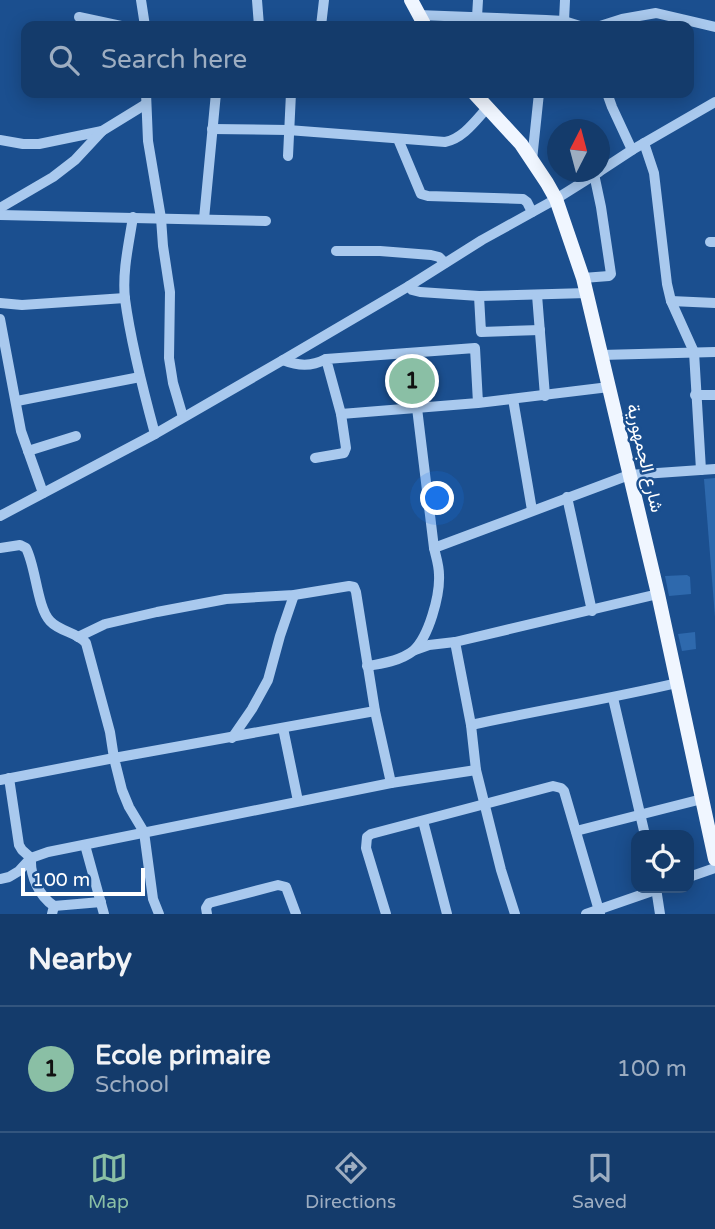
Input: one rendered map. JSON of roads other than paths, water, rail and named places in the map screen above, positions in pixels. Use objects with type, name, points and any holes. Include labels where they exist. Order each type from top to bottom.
[{"type":"main road","points":[[411,0],[422,21]]},
{"type":"main road","name":"شارع الجمهورية","points":[[479,98],[533,160],[556,199],[583,278],[658,594],[715,859]]},
{"type":"street","points":[[141,0],[144,21]]},
{"type":"street","points":[[257,0],[259,21]]},
{"type":"street","points":[[322,21],[324,0]]},
{"type":"street","points":[[477,17],[478,0]]},
{"type":"street","points":[[564,21],[565,0]]},
{"type":"street","points":[[656,13],[659,0]]},
{"type":"street","points":[[616,21],[656,13],[690,21]]},
{"type":"street","points":[[79,17],[98,21]]},
{"type":"street","points":[[422,21],[477,17],[547,21]]},
{"type":"street","points":[[694,22],[715,27]]},
{"type":"street","points":[[0,208],[53,177],[75,160],[102,131],[146,98]]},
{"type":"street","points":[[146,98],[148,141],[170,292],[169,358],[183,417]]},
{"type":"street","points":[[204,219],[215,98]]},
{"type":"street","points":[[288,156],[291,98]]},
{"type":"street","points":[[533,160],[539,98]]},
{"type":"street","points":[[609,98],[632,150]]},
{"type":"street","points":[[610,164],[715,102]]},
{"type":"street","points":[[212,129],[289,130],[445,142],[460,137],[488,107]]},
{"type":"street","points":[[0,140],[39,144],[102,131]]},
{"type":"street","points":[[398,139],[421,194],[523,199],[532,212]]},
{"type":"street","points":[[644,143],[654,173],[671,301],[694,352],[701,470]]},
{"type":"street","points":[[0,516],[155,434],[582,182]]},
{"type":"street","points":[[583,278],[611,274],[598,182]]},
{"type":"street","points":[[0,215],[266,220]]},
{"type":"street","points":[[133,217],[125,298],[140,377],[155,434]]},
{"type":"street","points":[[336,251],[380,251],[431,256],[439,257],[445,263]]},
{"type":"street","points":[[409,286],[420,292],[479,296],[587,293]]},
{"type":"street","points":[[537,295],[545,396]]},
{"type":"street","points":[[479,296],[481,332]]},
{"type":"street","points":[[0,303],[22,305],[125,298]]},
{"type":"street","points":[[671,301],[715,303]]},
{"type":"street","points":[[0,319],[21,431],[43,493]]},
{"type":"street","points":[[478,403],[476,337],[481,332],[540,330]]},
{"type":"street","points":[[283,360],[307,365],[326,359],[475,348]]},
{"type":"street","points":[[601,355],[715,352]]},
{"type":"street","points":[[315,457],[344,453],[346,448],[341,414],[326,359]]},
{"type":"street","points":[[17,401],[140,377]]},
{"type":"street","points":[[341,414],[478,403],[609,387]]},
{"type":"street","points":[[695,395],[715,395]]},
{"type":"street","points":[[513,399],[532,510]]},
{"type":"street","points":[[412,652],[425,635],[440,577],[417,408]]},
{"type":"street","points":[[29,451],[76,436]]},
{"type":"street","points":[[434,548],[629,475],[715,469]]},
{"type":"street","points":[[567,497],[592,611]]},
{"type":"street","points":[[0,548],[20,545],[26,548],[46,617],[57,627],[86,643],[110,732],[122,790],[144,832],[153,899],[159,914]]},
{"type":"street","points":[[78,637],[105,624],[226,599],[294,595],[354,587],[375,711],[391,783]]},
{"type":"street","points":[[367,666],[390,662],[429,645],[455,642],[658,594]]},
{"type":"street","points":[[232,737],[268,681],[294,595]]},
{"type":"street","points":[[430,621],[438,633],[455,642]]},
{"type":"street","points":[[455,642],[471,725],[476,770],[515,914]]},
{"type":"street","points":[[471,725],[677,683]]},
{"type":"street","points":[[613,698],[644,830]]},
{"type":"street","points":[[101,902],[53,910],[34,880],[31,858],[19,845],[5,779],[375,711]]},
{"type":"street","points":[[283,728],[298,801]]},
{"type":"street","points":[[0,879],[19,871],[31,858],[48,852],[391,783],[476,770]]},
{"type":"street","points":[[386,914],[366,848],[367,837],[383,830],[553,786],[564,791],[599,912]]},
{"type":"street","points":[[576,831],[702,799]]},
{"type":"street","points":[[423,821],[447,914]]},
{"type":"street","points":[[85,845],[104,914]]},
{"type":"street","points":[[694,875],[715,868]]},
{"type":"street","points":[[207,914],[209,903],[278,885],[286,887],[296,914]]},
{"type":"street","points":[[586,914],[599,912],[646,893]]},
{"type":"street","points":[[658,893],[660,914]]},
{"type":"place","name":"Ecole primaire","points":[[412,381]]}]
